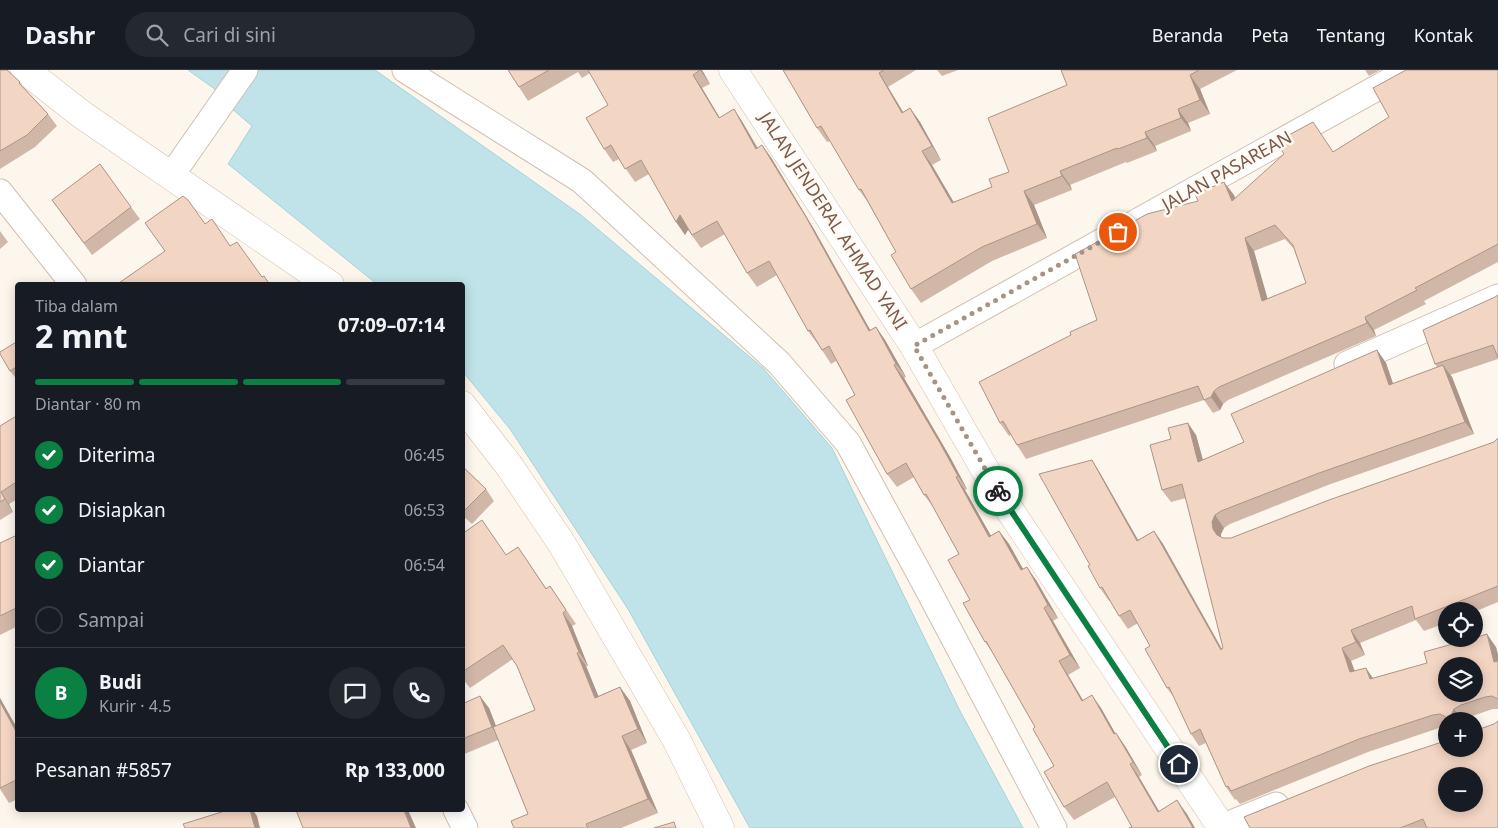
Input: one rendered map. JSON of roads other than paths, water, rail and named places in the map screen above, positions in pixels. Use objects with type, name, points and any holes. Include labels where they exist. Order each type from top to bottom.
[{"type":"main road","points":[[25,70],[81,114],[326,282]]},
{"type":"main road","name":"JALAN JENDERAL AHMAD YANI","points":[[733,70],[914,346],[999,494],[1222,828]]},
{"type":"main road","points":[[465,409],[510,467],[562,544],[676,739],[720,828]]},
{"type":"street","points":[[171,176],[245,70]]},
{"type":"street","points":[[405,70],[582,181],[779,363],[842,436],[926,586],[1054,828]]},
{"type":"street","name":"JALAN PASAREAN","points":[[914,346],[1409,70]]},
{"type":"street","points":[[0,193],[72,282]]},
{"type":"street","points":[[1322,375],[1498,297]]},
{"type":"street","points":[[1222,828],[1298,796]]},
{"type":"water","points":[[188,70],[375,70],[581,215],[763,368],[832,448],[960,711],[1023,828],[750,828],[628,609],[510,429],[465,374],[465,282],[374,282],[228,164],[252,126],[231,108],[233,102]]}]
